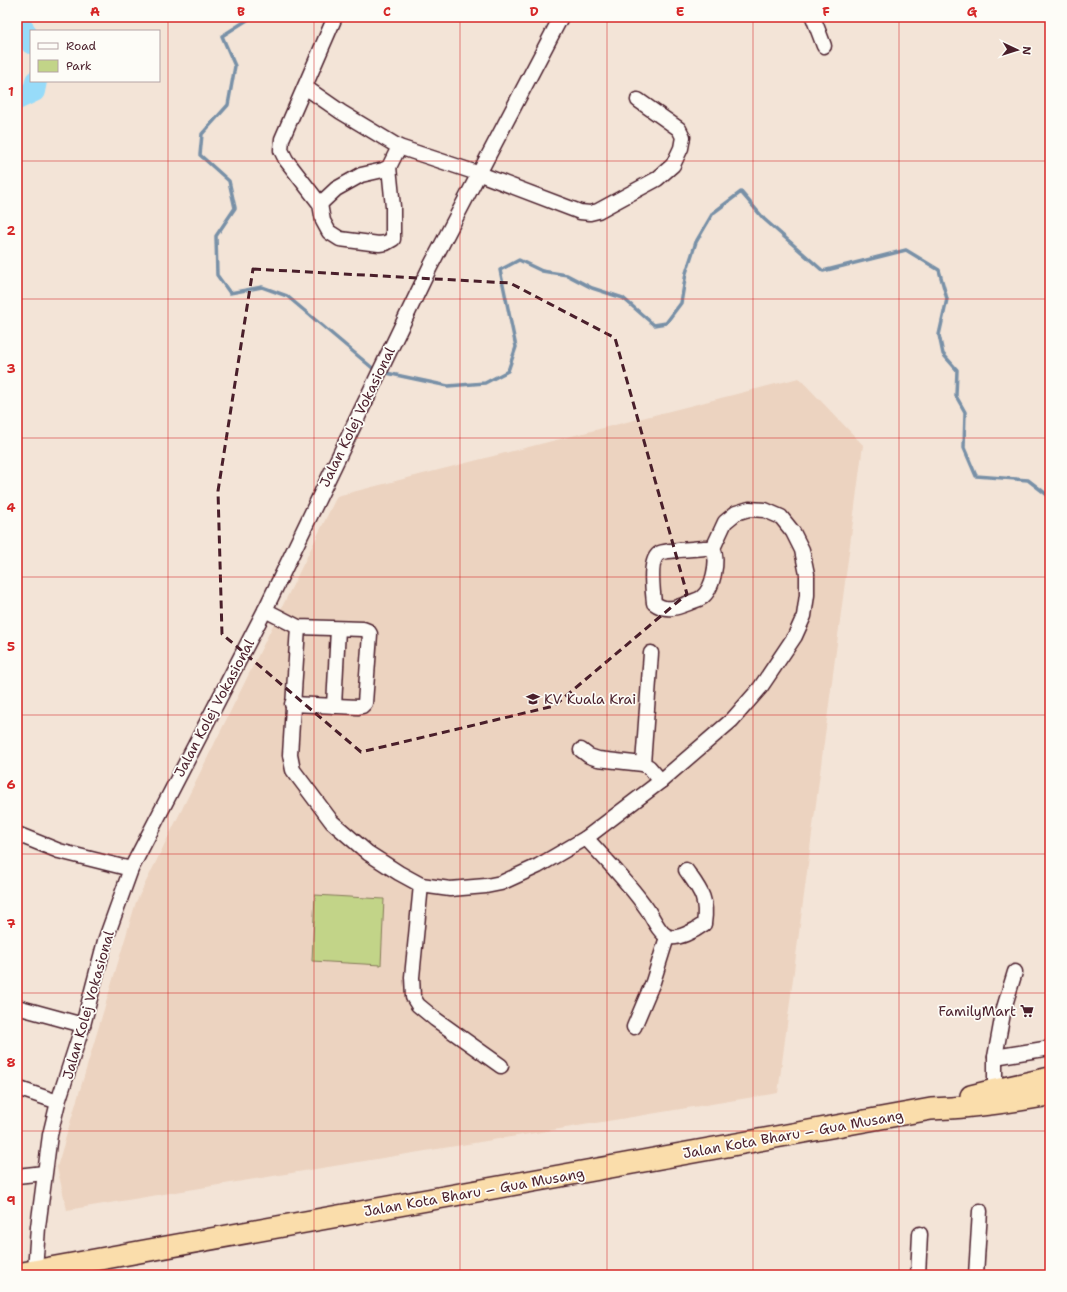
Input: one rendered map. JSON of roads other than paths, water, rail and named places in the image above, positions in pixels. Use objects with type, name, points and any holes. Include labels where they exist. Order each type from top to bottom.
[{"type":"highway","name":"Jalan Kota Bharu – Gua Musang","points":[[931,1109],[956,1100],[1050,1078]]},
{"type":"highway","name":"Jalan Kota Bharu – Gua Musang","points":[[26,1273],[931,1109],[994,1104],[1050,1095]]},
{"type":"street","points":[[335,17],[282,139],[281,150],[286,160],[320,204],[323,221],[329,232],[340,239],[379,244],[390,242],[394,233],[389,167],[399,147]]},
{"type":"street","name":"Jalan Kolej Vokasional","points":[[26,1273],[38,1227],[50,1135],[58,1102],[83,1025],[105,941],[130,870],[265,610],[426,275],[480,174],[560,17]]},
{"type":"street","points":[[813,17],[824,46]]},
{"type":"street","points":[[305,87],[341,112],[399,147],[480,174],[580,212],[590,213],[598,211],[657,179],[673,165],[681,148],[683,137],[679,129],[638,100]]},
{"type":"street","points":[[320,204],[336,189],[361,175],[383,170],[389,167]]},
{"type":"street","points":[[298,627],[292,704],[290,756],[293,770],[301,782],[332,822],[368,853],[399,873],[421,885],[450,889],[486,886],[501,883],[538,866],[586,838],[661,781],[732,720],[760,688],[795,636],[804,616],[807,595],[807,574],[802,550],[793,532],[781,517],[765,510],[749,509],[736,513],[725,522],[713,548],[715,554],[715,565],[711,584],[702,598],[673,609],[660,608],[654,603],[652,567],[655,558],[660,553],[713,548]]},
{"type":"street","points":[[265,610],[298,627],[363,629],[368,631],[370,634],[364,703],[362,706],[358,708],[292,704]]},
{"type":"street","points":[[334,706],[338,629]]},
{"type":"street","points":[[643,764],[651,653]]},
{"type":"street","points":[[581,750],[589,756],[598,759],[643,764],[649,767],[661,781]]},
{"type":"street","points":[[17,834],[59,851],[130,870]]},
{"type":"street","points":[[586,838],[636,894],[661,932],[667,937],[677,937],[697,930],[704,924],[706,913],[701,892],[686,870]]},
{"type":"street","points":[[421,885],[412,978],[414,997],[418,1005],[424,1010],[501,1066]]},
{"type":"street","points":[[634,1027],[653,982],[667,937]]},
{"type":"street","points":[[995,1090],[994,1057],[1004,1008],[1014,972]]},
{"type":"street","points":[[17,1007],[83,1025]]},
{"type":"street","points":[[994,1057],[1050,1048]]},
{"type":"street","points":[[17,1088],[58,1102]]},
{"type":"street","points":[[17,1176],[44,1173]]},
{"type":"street","points":[[976,1275],[980,1211]]},
{"type":"street","points":[[918,1275],[920,1234]]},
{"type":"waterway","points":[[252,17],[222,36],[235,66],[228,105],[202,134],[200,155],[229,181],[235,208],[216,236],[217,275],[230,293],[262,287],[287,296],[376,371]]},
{"type":"waterway","points":[[17,27],[23,28],[30,41]]},
{"type":"waterway","points":[[17,99],[34,91],[36,82]]},
{"type":"waterway","points":[[382,372],[448,386],[485,383],[508,371],[516,347],[500,270],[519,260],[542,271],[567,275],[592,288],[623,298],[654,325],[666,323],[681,303],[686,273],[696,242],[713,213],[741,192],[764,219],[823,271],[906,250],[939,270],[947,299],[939,335],[943,354],[957,370],[956,396],[965,412],[964,448],[976,476],[1028,480],[1050,497]]},
{"type":"place","name":"KV Kuala Krai","points":[[533,699]]},
{"type":"place","name":"FamilyMart","points":[[1027,1011]]}]
